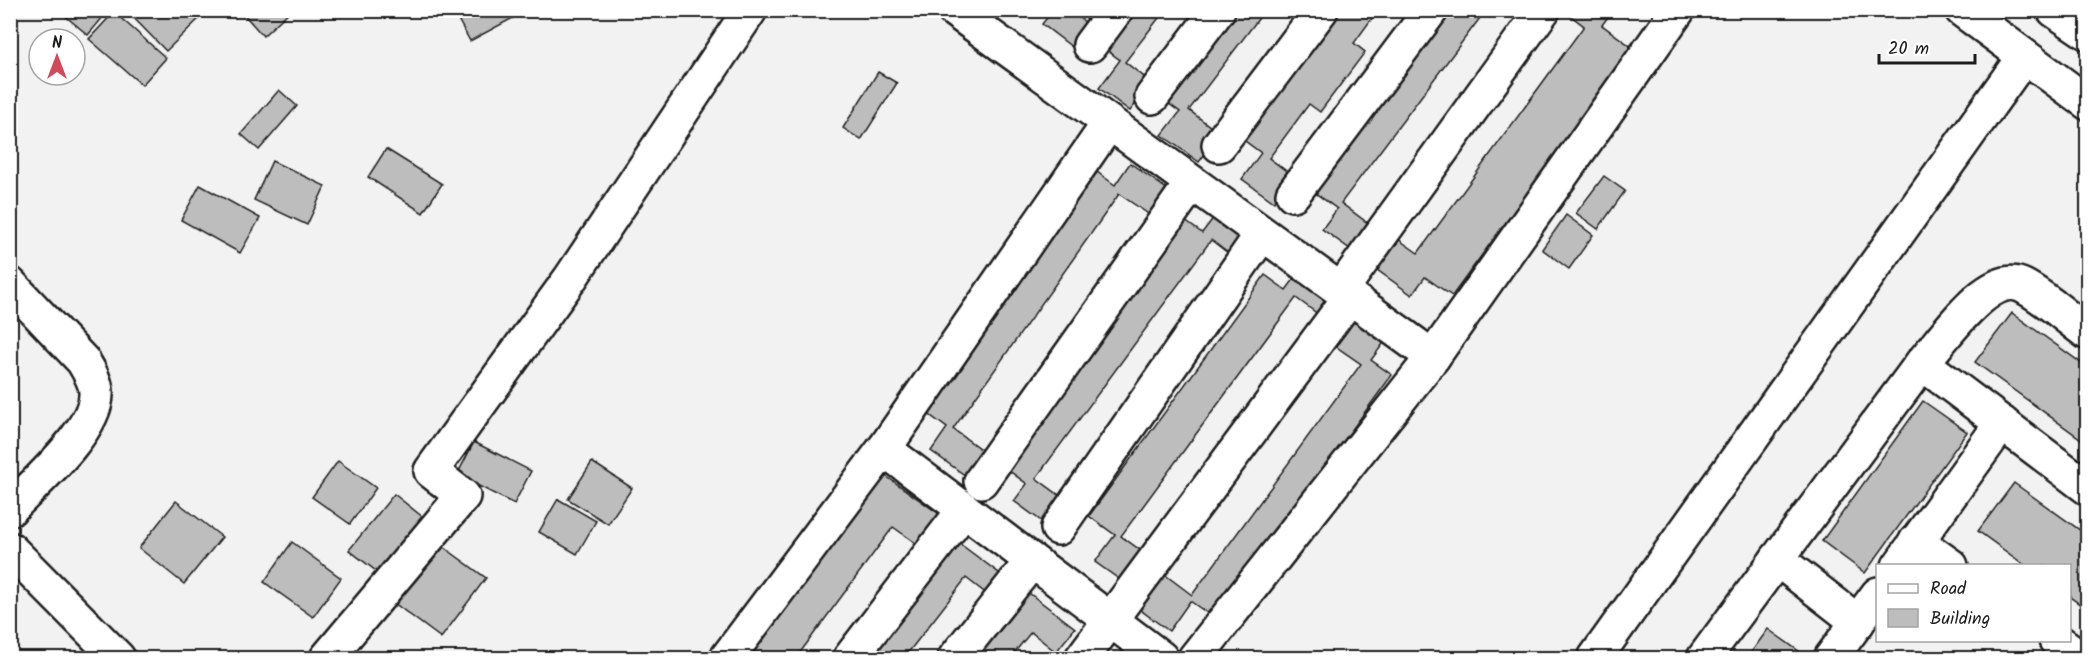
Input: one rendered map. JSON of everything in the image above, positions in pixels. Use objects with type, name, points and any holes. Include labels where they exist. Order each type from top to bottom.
[{"type":"street","points":[[327,658],[463,496],[431,471],[570,279],[750,10]]},
{"type":"street","points":[[954,10],[1433,357]]},
{"type":"street","points":[[1090,45],[1116,10]]},
{"type":"street","points":[[1152,97],[1218,10]]},
{"type":"street","points":[[1219,145],[1321,10]]},
{"type":"street","points":[[1293,194],[1431,10]]},
{"type":"street","points":[[1082,658],[1345,294],[1543,10]]},
{"type":"street","points":[[1962,10],[2023,58],[2088,103]]},
{"type":"street","points":[[2054,10],[2088,33]]},
{"type":"street","points":[[1195,658],[1433,357],[1670,13]]},
{"type":"street","points":[[1595,658],[2023,58]]},
{"type":"street","points":[[727,658],[884,449],[1109,123]]},
{"type":"street","points":[[981,482],[1192,183]]},
{"type":"street","points":[[1058,528],[1262,234]]},
{"type":"street","points":[[10,284],[82,361],[92,374],[97,394],[92,415],[75,439],[10,509]]},
{"type":"street","points":[[1704,658],[1922,363],[1984,292],[2001,285],[2021,285],[2088,333]]},
{"type":"street","points":[[1922,363],[2088,488]]},
{"type":"street","points":[[1944,564],[1907,553],[2002,423]]},
{"type":"street","points":[[884,449],[1161,658]]},
{"type":"street","points":[[850,658],[964,510]]},
{"type":"street","points":[[10,549],[118,658]]},
{"type":"street","points":[[1777,560],[1858,622]]},
{"type":"street","points":[[955,658],[1032,561]]},
{"type":"street","points":[[1831,658],[1876,597]]},
{"type":"street","points":[[2059,642],[2081,658]]},
{"type":"building","points":[[58,10],[109,10],[88,35],[87,27],[78,27]]},
{"type":"building","points":[[126,10],[208,10],[166,51]]},
{"type":"building","points":[[240,10],[291,10],[263,36]]},
{"type":"building","points":[[461,10],[509,10],[513,18],[470,41],[455,14]]},
{"type":"building","points":[[1053,10],[1069,10],[1089,25],[1072,47],[1042,24]]},
{"type":"building","points":[[1126,10],[1165,10],[1125,62],[1152,83],[1130,111],[1099,88],[1120,60],[1100,45]]},
{"type":"building","points":[[1228,10],[1265,10],[1189,110],[1220,134],[1199,162],[1162,135],[1180,112],[1161,98]]},
{"type":"building","points":[[1336,10],[1378,10],[1354,43],[1365,52],[1320,112],[1309,104],[1269,158],[1293,176],[1274,202],[1242,179],[1261,153],[1241,138]]},
{"type":"building","points":[[1443,10],[1486,10],[1341,203],[1369,224],[1350,249],[1322,229],[1337,209],[1310,189]]},
{"type":"building","points":[[1563,10],[1613,10],[1602,25],[1633,48],[1452,296],[1425,277],[1412,295],[1373,267],[1395,237],[1418,253],[1584,26]]},
{"type":"building","points":[[114,12],[166,58],[142,85],[89,39]]},
{"type":"building","points":[[878,72],[897,83],[861,140],[843,128]]},
{"type":"building","points":[[279,90],[297,106],[259,150],[241,134]]},
{"type":"building","points":[[386,149],[442,184],[423,213],[368,177]]},
{"type":"building","points":[[272,161],[325,186],[307,225],[254,200]]},
{"type":"building","points":[[1130,163],[1168,190],[1150,215],[1119,194],[953,429],[983,451],[966,476],[931,451],[947,428],[927,413],[1097,172],[1115,185]]},
{"type":"building","points":[[1604,176],[1625,191],[1598,229],[1576,213]]},
{"type":"building","points":[[200,185],[260,218],[240,253],[181,220]]},
{"type":"building","points":[[1566,215],[1593,235],[1569,269],[1542,249]]},
{"type":"building","points":[[1214,217],[1250,243],[1237,260],[1211,240],[1036,478],[1063,498],[1044,523],[1014,501],[1027,484],[1004,467],[1185,221],[1202,233]]},
{"type":"building","points":[[1301,270],[1337,297],[1322,317],[1296,298],[1121,536],[1147,555],[1126,584],[1095,562],[1115,535],[1089,516],[1265,275],[1286,290]]},
{"type":"building","points":[[1349,313],[1386,340],[1371,360],[1392,375],[1214,618],[1190,601],[1169,631],[1135,606],[1160,571],[1192,595],[1361,364],[1328,341]]},
{"type":"building","points":[[2012,313],[2088,368],[2088,444],[1975,362]]},
{"type":"building","points":[[1923,401],[1967,432],[1865,573],[1822,541]]},
{"type":"building","points":[[474,442],[531,471],[514,504],[457,475]]},
{"type":"building","points":[[338,461],[376,488],[350,524],[312,497]]},
{"type":"building","points":[[592,462],[632,488],[608,524],[568,499]]},
{"type":"building","points":[[883,474],[942,516],[920,546],[893,527],[796,658],[747,658]]},
{"type":"building","points":[[2014,483],[2088,536],[2088,610],[2071,598],[2071,564],[2023,564],[1978,531]]},
{"type":"building","points":[[394,494],[434,526],[389,581],[349,550]]},
{"type":"building","points":[[558,499],[596,521],[577,554],[539,532]]},
{"type":"building","points":[[176,501],[222,537],[184,584],[139,548]]},
{"type":"building","points":[[430,537],[486,578],[441,638],[386,597]]},
{"type":"building","points":[[952,538],[1007,579],[992,598],[966,578],[904,658],[859,658]]},
{"type":"building","points":[[292,542],[341,578],[313,617],[264,582]]},
{"type":"building","points":[[1021,587],[1075,628],[1056,652],[1031,632],[1010,658],[965,658]]},
{"type":"building","points":[[1768,629],[1807,657],[1747,658]]}]
